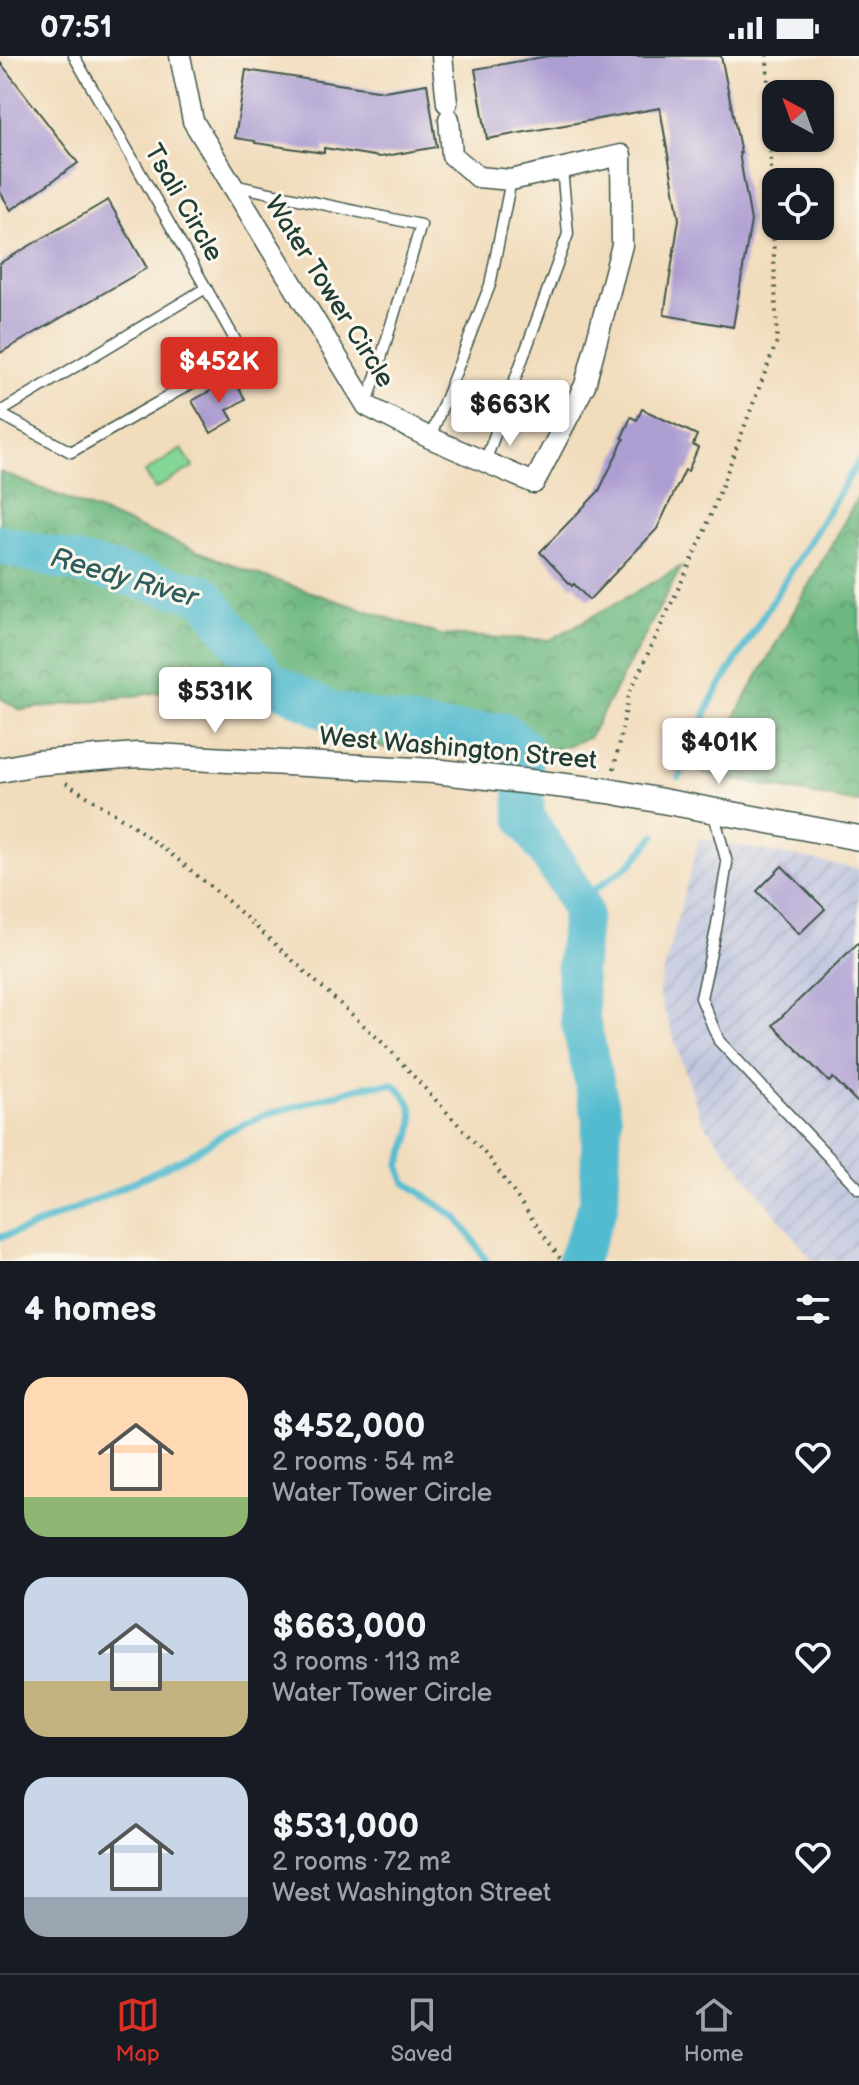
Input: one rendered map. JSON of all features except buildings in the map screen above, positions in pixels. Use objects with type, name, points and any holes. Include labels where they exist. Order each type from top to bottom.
[{"type":"street","name":"Water Tower Circle","points":[[180,56],[193,121],[367,406],[430,438],[534,483],[585,385],[593,357],[622,245],[621,155],[511,180],[478,177],[452,155],[442,56]]},
{"type":"street","name":"West Washington Street","points":[[0,770],[36,763],[137,755],[434,771],[609,791],[859,838]]},
{"type":"lane","name":"Tsali Circle","points":[[0,413],[206,288],[74,56]]},
{"type":"lane","points":[[485,462],[568,234],[562,168]]},
{"type":"lane","points":[[430,438],[490,285],[511,180]]},
{"type":"lane","points":[[232,185],[421,225],[367,406]]},
{"type":"lane","points":[[0,413],[71,452],[243,354],[206,288]]},
{"type":"lane","points":[[712,809],[727,863],[701,998],[719,1041],[859,1189]]},
{"type":"path","points":[[609,791],[629,694],[702,538],[777,341],[767,56]]},
{"type":"path","points":[[56,776],[131,824],[176,858],[229,902],[384,1044],[490,1159],[562,1261]]},
{"type":"shaded area","points":[[699,838],[859,869],[859,1261],[812,1260],[702,1121],[658,992]]},
{"type":"green space","points":[[182,449],[193,467],[155,489],[145,472]]},
{"type":"green space","points":[[0,472],[250,572],[440,635],[550,640],[682,566],[589,738],[516,762],[349,744],[242,682],[21,710],[0,698]]},
{"type":"green space","points":[[859,495],[859,803],[703,774]]},
{"type":"waterway","points":[[679,777],[712,699],[859,461]]},
{"type":"waterway","name":"Reedy River","points":[[0,544],[204,595],[269,681],[331,712],[447,733],[504,732],[522,747],[525,817],[582,911],[576,971],[580,1019],[602,1117],[599,1204],[577,1261]]},
{"type":"waterway","points":[[582,911],[594,890],[632,863],[655,835]]},
{"type":"waterway","points":[[0,1237],[25,1230],[100,1198],[263,1116],[365,1086],[393,1084],[403,1093],[412,1112],[411,1132],[399,1165],[405,1182],[456,1217],[486,1261]]}]
